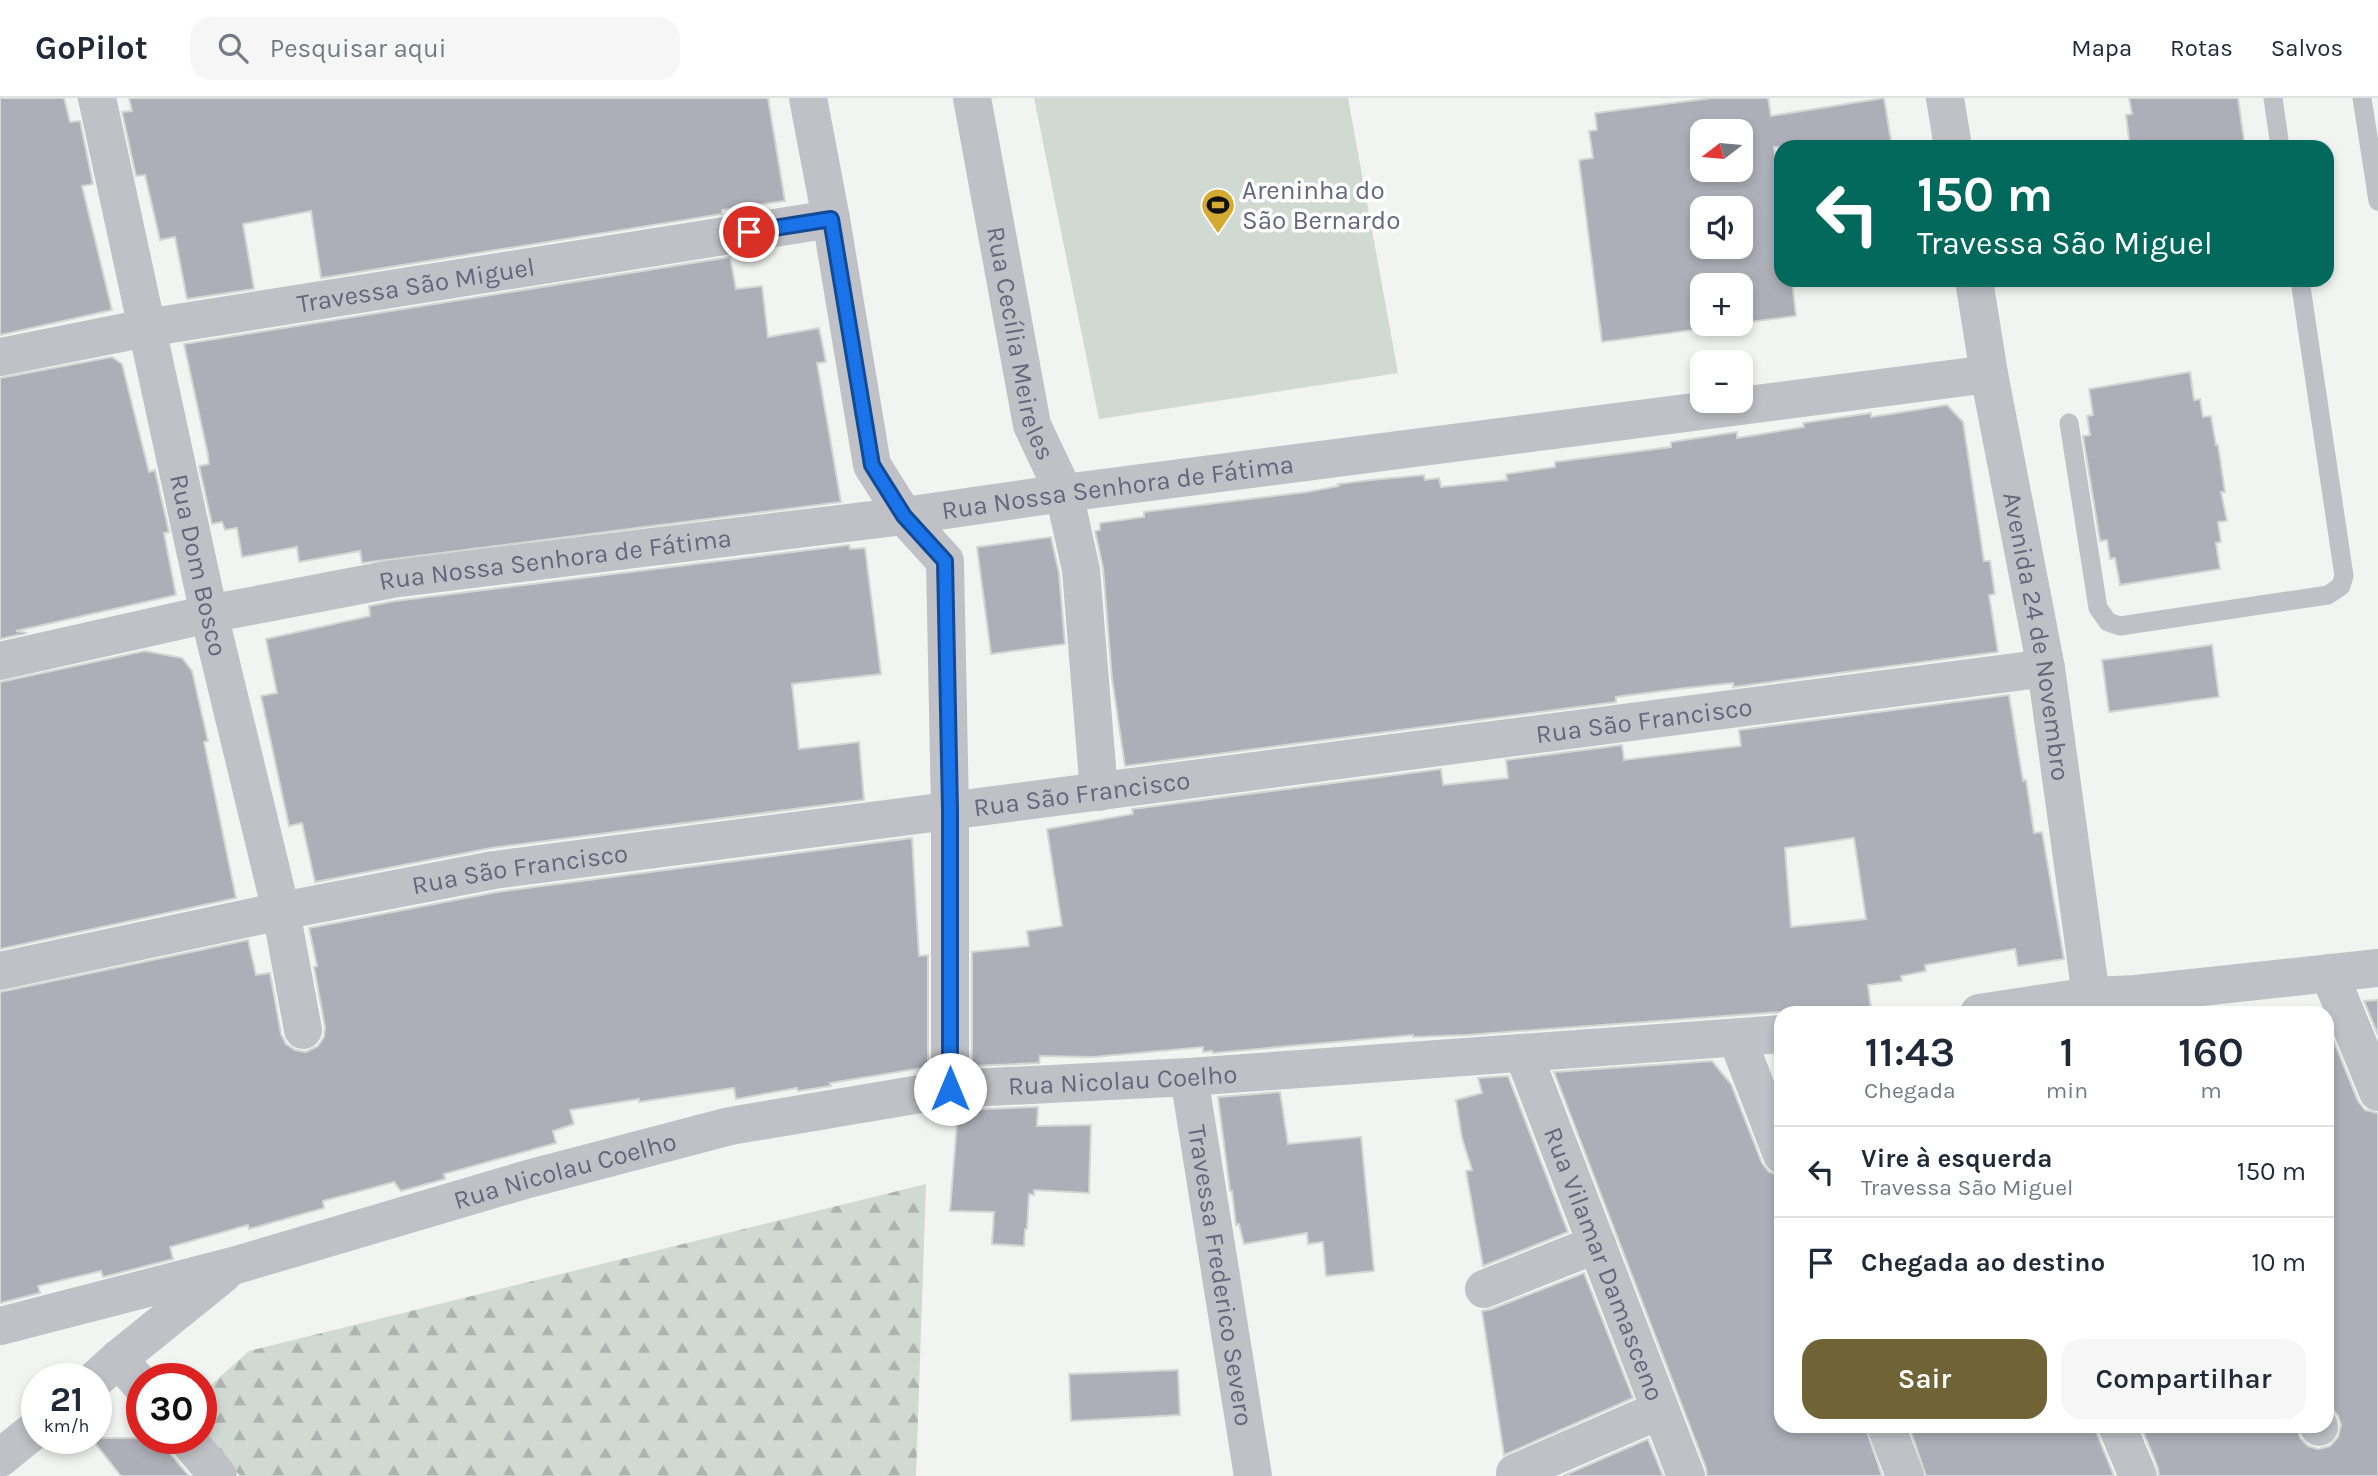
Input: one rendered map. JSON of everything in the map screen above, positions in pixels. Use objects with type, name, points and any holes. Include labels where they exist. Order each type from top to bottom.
[{"type":"street","name":"Rua Dom Bosco","points":[[97,98],[209,614],[281,911],[303,1030]]},
{"type":"street","points":[[808,98],[872,465],[904,516],[945,561],[950,810],[950,1089]]},
{"type":"street","name":"Rua Cecília Meireles","points":[[972,98],[1032,425],[1064,493],[1081,570],[1100,792]]},
{"type":"street","points":[[1945,98],[1952,140]]},
{"type":"street","name":"Travessa São Miguel","points":[[0,356],[146,328],[831,219]]},
{"type":"street","name":"Avenida 24 de Novembro","points":[[1975,287],[1989,374],[2046,668],[2091,996]]},
{"type":"street","name":"Rua Nossa Senhora de Fátima","points":[[0,661],[209,614],[391,579],[904,516],[1989,374]]},
{"type":"street","name":"Rua São Francisco","points":[[0,971],[281,911],[495,870],[2046,668]]},
{"type":"street","points":[[2025,1006],[2091,996],[2141,1004],[2329,973],[2378,968]]},
{"type":"street","points":[[2329,973],[2378,1092]]},
{"type":"street","name":"Rua Nicolau Coelho","points":[[0,1326],[233,1266],[528,1179],[730,1126],[950,1089],[1189,1077],[1774,1035]]},
{"type":"street","points":[[1737,1038],[1774,1134]]},
{"type":"street","name":"Rua Vilamar Damasceno","points":[[1523,1053],[1686,1476]]},
{"type":"street","name":"Travessa Frederico Severo","points":[[1189,1077],[1253,1476]]},
{"type":"street","points":[[1484,1289],[1597,1244]]},
{"type":"street","points":[[119,1375],[233,1266]]},
{"type":"street","points":[[1515,1474],[1660,1410]]},
{"type":"street","points":[[1889,1433],[1905,1476]]},
{"type":"street","points":[[2120,1433],[2138,1476]]},
{"type":"street","points":[[0,1458],[21,1441]]},
{"type":"street","points":[[199,1454],[218,1476]]},
{"type":"lane","points":[[2273,98],[2279,140]]},
{"type":"lane","points":[[2362,98],[2378,201]]},
{"type":"lane","points":[[2069,423],[2098,608],[2108,622],[2120,626],[2329,595],[2341,586],[2344,576],[2301,287]]},
{"type":"green space","name":"Areninha do São Bernardo","points":[[1034,98],[1348,98],[1398,373],[1099,419]]},
{"type":"green space","points":[[926,1184],[916,1476],[240,1476],[217,1449],[217,1380],[249,1351]]},
{"type":"building","points":[[0,98],[64,98],[70,122],[80,121],[93,184],[82,186],[112,310],[0,335]]},
{"type":"building","points":[[129,98],[768,98],[785,201],[722,210],[722,214],[321,278],[311,211],[243,224],[254,289],[187,299],[175,237],[160,240],[145,175],[136,176],[122,112],[132,111]]},
{"type":"building","points":[[1712,98],[1768,98],[1771,116],[1884,98],[1891,140],[1774,140],[1774,287],[1793,287],[1796,316],[1753,321],[1753,273],[1690,273],[1690,330],[1602,342],[1579,160],[1593,158],[1589,131],[1597,130],[1595,113]]},
{"type":"building","points":[[2129,98],[2238,98],[2244,140],[2129,140],[2126,115],[2132,114]]},
{"type":"building","points":[[730,257],[736,289],[762,286],[768,337],[819,328],[826,362],[817,363],[841,502],[362,563],[360,551],[299,562],[297,547],[242,557],[237,528],[225,530],[222,522],[212,524],[199,466],[209,464],[208,455],[184,344]]},
{"type":"building","points":[[112,357],[122,364],[149,472],[155,470],[169,532],[164,533],[176,595],[16,631],[27,633],[0,639],[0,378]]},
{"type":"building","points":[[2190,372],[2194,400],[2200,399],[2203,417],[2211,416],[2218,445],[2225,492],[2221,492],[2227,521],[2218,522],[2221,542],[2216,543],[2220,569],[2120,585],[2115,558],[2110,559],[2107,540],[2100,541],[2083,436],[2090,435],[2087,416],[2093,415],[2089,389]]},
{"type":"building","points":[[1947,405],[1963,422],[1984,561],[1990,561],[1995,594],[1989,595],[1998,652],[1733,687],[1733,683],[1677,689],[1616,697],[1616,702],[1125,766],[1112,679],[1103,568],[1095,531],[1100,530],[1100,523],[1144,517],[1144,512],[1307,492],[1339,486],[1338,484],[1371,480],[1424,475],[1425,480],[1439,478],[1441,487],[1507,480],[1506,474],[1555,467],[1555,462],[1671,447],[1671,442],[1737,432],[1737,438],[1804,427],[1803,423],[1871,413],[1871,417]]},
{"type":"building","points":[[1051,537],[1059,573],[1065,644],[991,654],[977,547]]},
{"type":"building","points":[[849,545],[850,549],[865,548],[881,674],[792,684],[799,749],[859,742],[864,800],[491,848],[315,882],[302,823],[289,826],[261,696],[277,693],[266,639],[370,616],[369,606],[395,601]]},
{"type":"building","points":[[2212,645],[2219,697],[2109,712],[2102,660]]},
{"type":"building","points":[[145,651],[182,658],[192,671],[208,741],[204,742],[236,898],[0,949],[0,682]]},
{"type":"building","points":[[2009,695],[2034,833],[2042,832],[2064,959],[2018,966],[2015,949],[1925,965],[1926,971],[1901,976],[1902,981],[1868,985],[1871,1006],[1774,1006],[1774,1012],[1466,1035],[1413,1035],[1213,1053],[1203,1052],[1203,1047],[1093,1057],[1040,1056],[1039,1063],[972,1066],[972,952],[1029,946],[1027,931],[1062,926],[1047,829],[1133,814],[1132,809],[1441,769],[1443,785],[1508,778],[1506,760],[1622,745],[1624,760],[1741,746],[1739,730]],"holes":[[[1854,838],[1866,919],[1791,927],[1785,848]]]},
{"type":"building","points":[[912,838],[919,956],[928,955],[928,1067],[830,1083],[831,1086],[798,1091],[797,1088],[736,1099],[734,1088],[570,1110],[574,1124],[553,1131],[556,1143],[444,1174],[445,1179],[401,1191],[394,1182],[323,1201],[324,1208],[249,1229],[248,1225],[170,1247],[173,1259],[103,1277],[101,1271],[38,1286],[40,1293],[0,1303],[0,992],[248,940],[256,975],[270,973],[281,1034],[286,1044],[295,1050],[306,1052],[318,1046],[324,1037],[325,1027],[309,928],[497,892]]},
{"type":"building","points":[[2378,1000],[2378,1035],[2364,1001]]},
{"type":"building","points":[[2334,1042],[2358,1101],[2365,1110],[2378,1113],[2378,1476],[2159,1476],[2144,1433],[2299,1433],[2308,1446],[2318,1449],[2330,1446],[2338,1437],[2341,1425],[2334,1411]]},
{"type":"building","points":[[1712,1061],[1731,1084],[1762,1163],[1769,1172],[1774,1174],[1774,1433],[1867,1433],[1882,1476],[1707,1476],[1554,1072]]},
{"type":"building","points":[[1508,1076],[1568,1232],[1483,1266],[1466,1171],[1472,1170],[1462,1138],[1456,1100],[1482,1093],[1478,1078]]},
{"type":"building","points":[[1280,1092],[1288,1144],[1361,1137],[1374,1271],[1326,1276],[1323,1242],[1308,1244],[1307,1233],[1244,1244],[1239,1224],[1236,1225],[1218,1097]]},
{"type":"building","points":[[1038,1107],[1037,1126],[1091,1125],[1089,1193],[1034,1190],[1034,1195],[1029,1194],[1024,1246],[992,1244],[994,1212],[950,1211],[958,1110]]},
{"type":"building","points":[[1584,1273],[1633,1398],[1504,1455],[1482,1311]]},
{"type":"building","points":[[1178,1370],[1180,1415],[1071,1421],[1069,1374]]},
{"type":"building","points":[[1911,1433],[2097,1433],[2114,1476],[1926,1476]]},
{"type":"building","points":[[112,1438],[126,1438],[126,1454],[171,1454],[189,1476],[121,1476],[104,1454],[112,1454]]},
{"type":"building","points":[[1648,1439],[1663,1476],[1563,1476]]},
{"type":"place","name":"Areninha do São Bernardo","points":[[1218,235]]},
{"type":"route","points":[[749,232],[831,219],[872,465],[904,516],[945,561],[950,810],[950,1089]]}]
